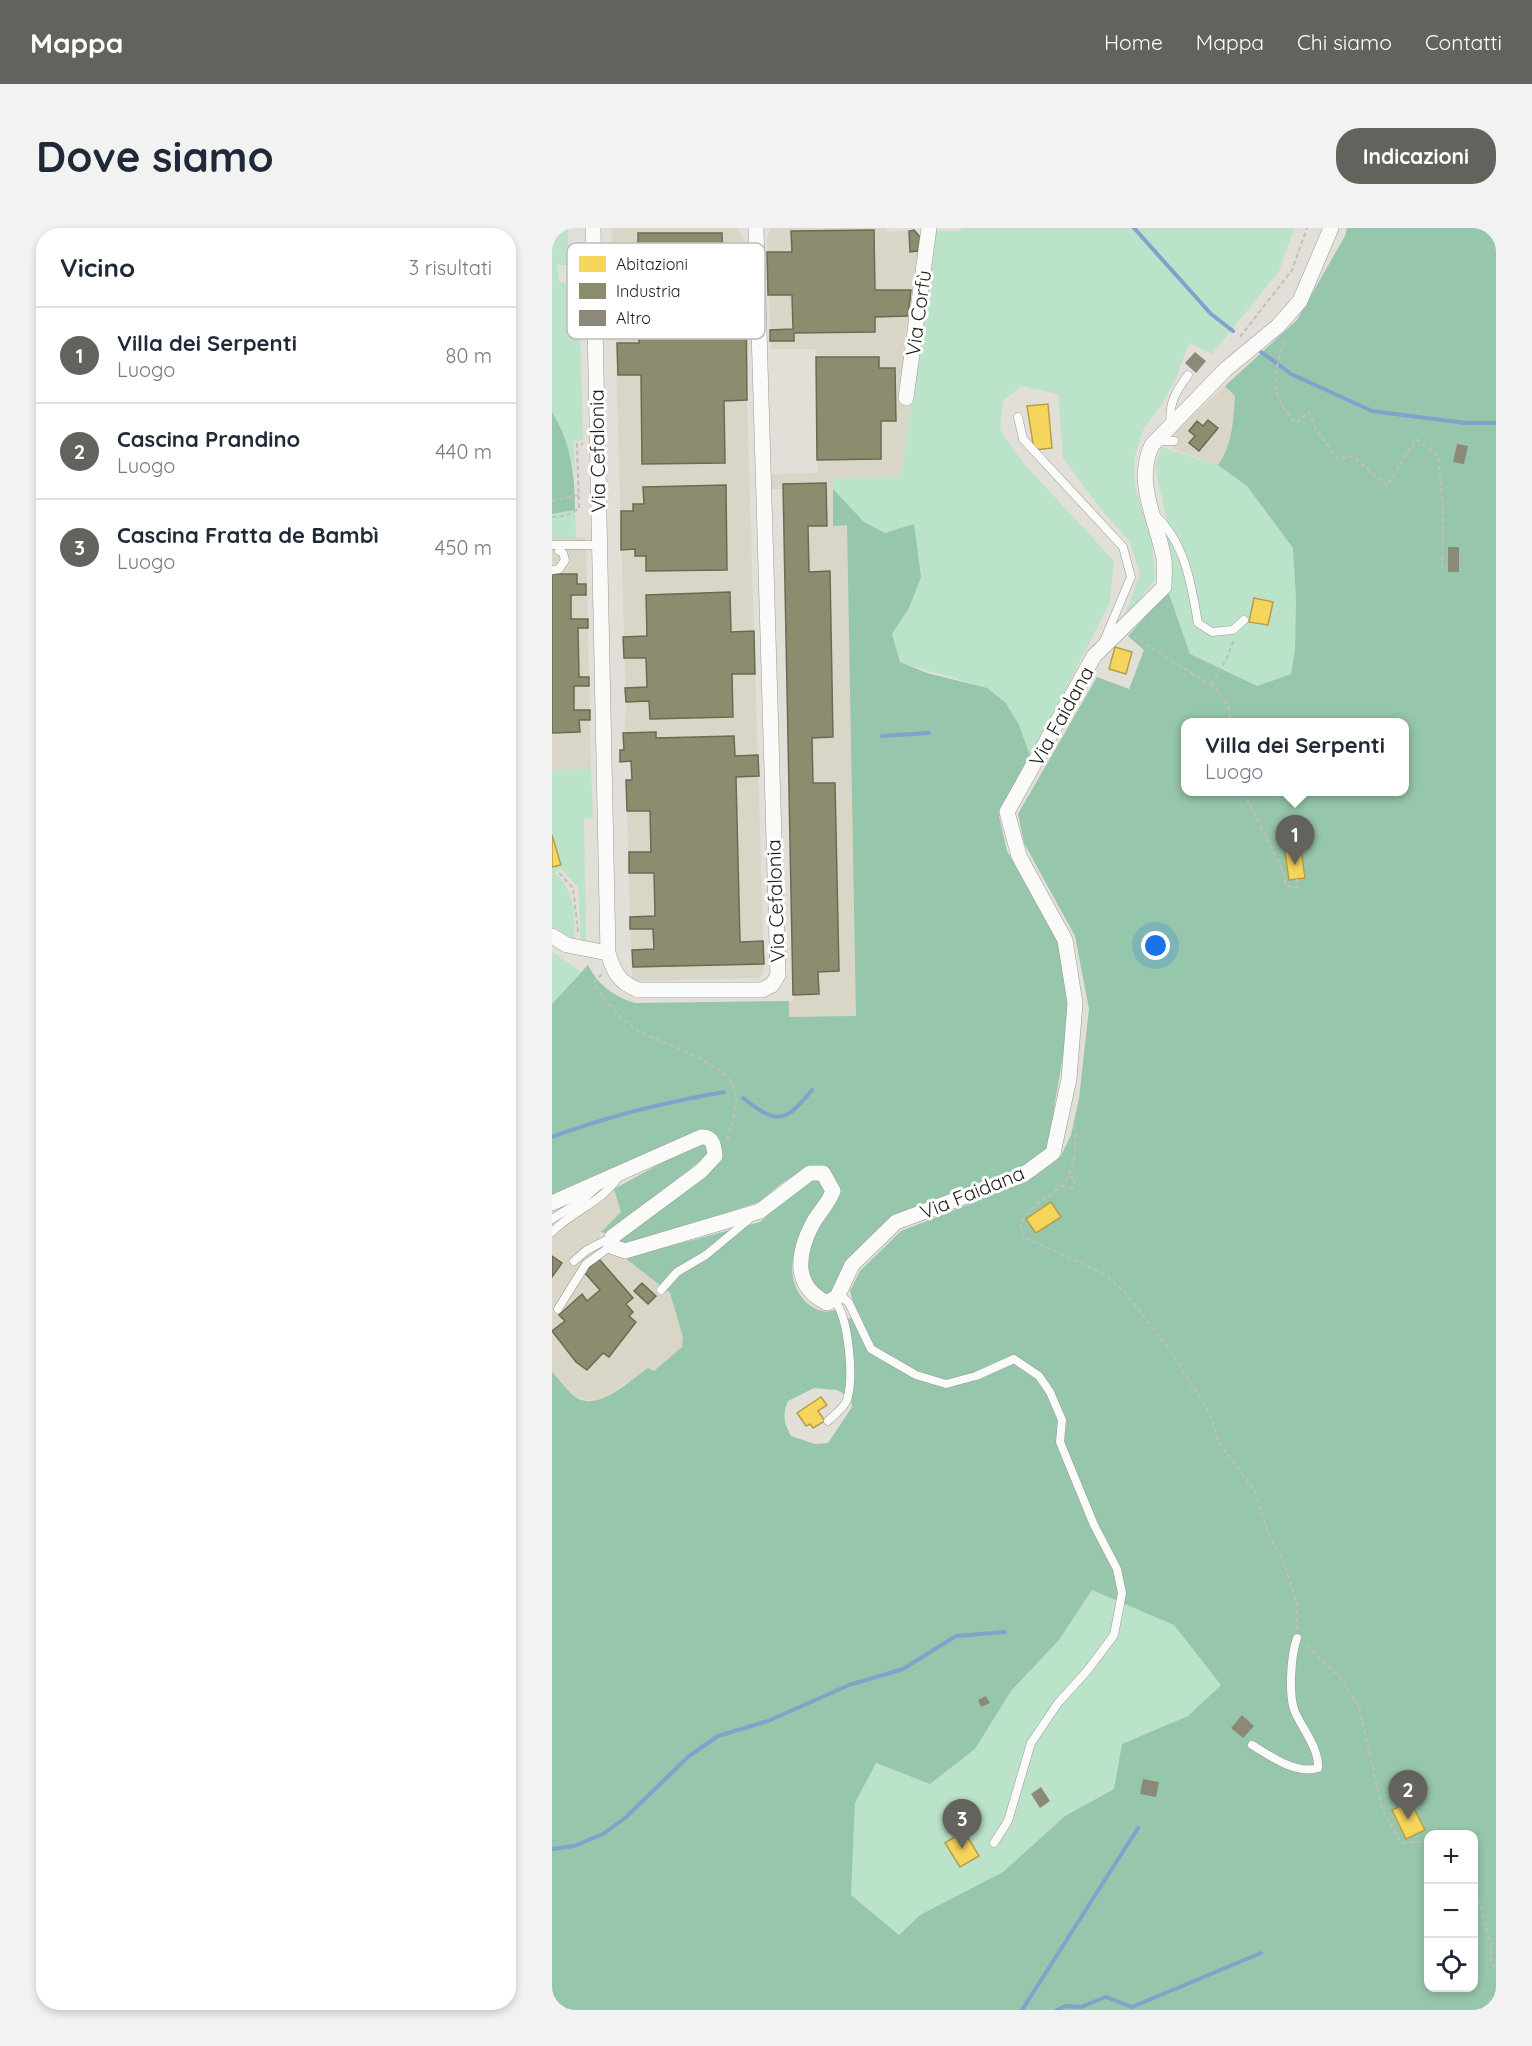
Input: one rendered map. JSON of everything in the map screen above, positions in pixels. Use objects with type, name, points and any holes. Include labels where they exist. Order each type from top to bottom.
[{"type":"street","name":"Via Cefalonia","points":[[592,228],[592,243]]},
{"type":"street","name":"Via Cefalonia","points":[[756,228],[756,243]]},
{"type":"street","name":"Via Corfù","points":[[906,398],[929,228]]},
{"type":"street","name":"Via Faidana","points":[[836,1297],[852,1265],[896,1222],[1023,1175],[1053,1153],[1069,1079],[1075,1003],[1065,940],[1019,856],[1007,812],[1094,656],[1164,587],[1164,559],[1144,480],[1145,461],[1156,441],[1226,369],[1288,314],[1300,300],[1331,228]]},
{"type":"street","name":"Via Cefalonia","points":[[594,339],[608,953],[613,970],[622,983],[638,990],[762,990],[772,985],[778,975],[759,339]]},
{"type":"street","points":[[552,936],[567,945],[608,953]]},
{"type":"street","points":[[552,1203],[701,1137],[712,1141],[714,1156],[701,1171],[612,1242],[625,1251],[755,1212],[810,1173],[823,1173],[833,1191],[813,1224],[799,1264],[805,1285],[820,1300],[827,1303],[836,1297]]},
{"type":"lane","points":[[1171,425],[1169,414],[1174,394],[1188,375]]},
{"type":"lane","points":[[1018,417],[1023,439],[1123,548],[1131,577],[1100,650]]},
{"type":"lane","points":[[1156,441],[1174,441]]},
{"type":"lane","points":[[1151,511],[1170,528],[1182,553],[1191,584],[1198,623],[1212,632],[1236,627],[1244,620]]},
{"type":"lane","points":[[552,545],[599,545]]},
{"type":"lane","points":[[552,570],[559,569],[565,560],[563,553],[559,551]]},
{"type":"lane","points":[[552,1232],[613,1186],[621,1172]]},
{"type":"lane","points":[[552,1219],[591,1194],[601,1180]]},
{"type":"lane","points":[[660,1290],[677,1272],[706,1255],[752,1220],[755,1212]]},
{"type":"lane","points":[[573,1261],[587,1250],[612,1242]]},
{"type":"lane","points":[[558,1309],[586,1264],[612,1242]]},
{"type":"lane","points":[[828,1421],[847,1401],[850,1372],[845,1319],[836,1297]]},
{"type":"lane","points":[[836,1297],[849,1303],[871,1349],[916,1375],[946,1384],[976,1376],[1014,1359],[1039,1376],[1050,1392],[1062,1420],[1060,1442],[1072,1476],[1117,1569],[1122,1593],[1114,1635],[1058,1702],[1031,1743],[1008,1821],[994,1843]]},
{"type":"lane","points":[[1252,1745],[1282,1763],[1309,1770],[1318,1768],[1319,1758],[1294,1709],[1291,1654],[1297,1638]]},
{"type":"path","points":[[1236,343],[1292,270],[1307,228]]},
{"type":"path","points":[[1288,314],[1286,336],[1273,386],[1289,416],[1296,423],[1310,412],[1316,429],[1338,459],[1353,456],[1387,486],[1416,440],[1438,456],[1443,505],[1442,570]]},
{"type":"path","points":[[552,517],[565,516],[579,509],[577,451]]},
{"type":"path","points":[[552,501],[579,495]]},
{"type":"path","points":[[1211,685],[1227,658],[1236,627]]},
{"type":"path","points":[[1124,628],[1211,685],[1228,705],[1230,718]]},
{"type":"path","points":[[1245,796],[1283,871],[1286,886],[1298,887],[1297,879]]},
{"type":"path","points":[[560,873],[573,888],[576,897],[578,947]]},
{"type":"path","points":[[598,976],[594,982],[600,994],[632,1027],[679,1051],[707,1061],[726,1074],[736,1104],[727,1142],[721,1152],[714,1156]]},
{"type":"path","points":[[1063,1109],[1076,1128],[1074,1165],[1062,1186],[1028,1210],[1020,1224],[1026,1238],[1104,1274],[1123,1290],[1172,1353],[1210,1414],[1219,1443],[1255,1491],[1268,1534],[1283,1559],[1297,1605],[1297,1638],[1338,1676],[1359,1707],[1382,1808],[1401,1843],[1424,1841]]},
{"type":"path","points":[[1062,1186],[1072,1188],[1076,1180],[1069,1176]]},
{"type":"path","points":[[1478,1901],[1491,1944],[1491,1963],[1496,1968]]},
{"type":"shaded area","points":[[612,228],[738,228],[745,243],[612,243]]},
{"type":"shaded area","points":[[771,228],[886,228],[888,232],[914,230],[920,237],[903,353],[907,359],[912,398],[901,478],[833,479],[833,525],[847,525],[857,1017],[789,1017],[789,1001],[794,1001],[783,489],[768,489],[768,474],[818,473],[816,357],[815,349],[771,349],[767,238]]},
{"type":"shaded area","points":[[615,339],[746,339],[764,964],[763,974],[758,978],[632,981],[626,780],[632,779],[631,762],[620,762],[620,750],[624,749],[626,702]]},
{"type":"shaded area","points":[[1225,386],[1235,396],[1233,431],[1227,453],[1218,465],[1173,449],[1176,431]]},
{"type":"shaded area","points":[[552,538],[586,538],[591,769],[552,770]]},
{"type":"shaded area","points":[[612,1183],[621,1212],[600,1234],[599,1243],[610,1255],[625,1258],[670,1293],[683,1337],[682,1347],[654,1371],[626,1383],[606,1397],[593,1401],[576,1397],[552,1372],[552,1209]]},
{"type":"green space","points":[[552,228],[568,228],[567,265],[557,265],[559,282],[567,283],[567,339],[580,339],[583,440],[573,441],[575,472],[559,424],[552,412]]},
{"type":"green space","points":[[961,228],[1294,228],[1279,271],[1212,354],[1189,343],[1176,378],[1159,409],[1144,427],[1134,459],[1135,487],[1152,543],[1155,580],[1118,626],[1129,605],[1140,574],[1130,542],[1100,508],[1063,458],[1058,394],[1021,386],[1003,401],[1000,430],[1024,464],[1114,561],[1110,602],[1031,758],[1014,716],[997,696],[972,684],[900,662],[892,634],[909,608],[914,525],[885,533],[864,522],[833,489],[833,478],[901,477],[934,231],[961,231]]},
{"type":"green space","points":[[1347,228],[1496,228],[1496,2010],[552,2010],[552,1372],[574,1396],[593,1401],[623,1387],[648,1368],[654,1371],[682,1347],[683,1337],[670,1293],[625,1258],[760,1222],[799,1186],[816,1176],[827,1187],[797,1245],[793,1260],[793,1275],[797,1289],[807,1303],[821,1311],[837,1309],[842,1320],[857,1317],[850,1291],[860,1271],[901,1231],[1026,1182],[1061,1156],[1071,1135],[1079,1099],[1089,1009],[1075,936],[1024,843],[1018,814],[1097,677],[1129,689],[1144,650],[1128,636],[1168,591],[1190,654],[1257,686],[1291,674],[1295,650],[1296,600],[1293,548],[1247,486],[1218,465],[1227,449],[1234,414],[1235,396],[1225,386],[1297,320],[1345,236]],"holes":[[[814,1388],[837,1390],[851,1398],[852,1407],[828,1443],[815,1444],[791,1436],[785,1419],[788,1401]],[[1092,1590],[1174,1625],[1221,1685],[1188,1716],[1122,1744],[1114,1789],[1065,1816],[1003,1872],[920,1915],[899,1935],[851,1895],[855,1803],[876,1763],[930,1784],[975,1749],[1011,1691],[1059,1640]]]},
{"type":"green space","points":[[552,412],[564,435],[571,459],[575,510],[552,514]]},
{"type":"green space","points":[[1161,447],[1218,465],[1247,486],[1293,548],[1296,600],[1295,650],[1291,674],[1257,686],[1190,654],[1168,591],[1168,527],[1155,467]]},
{"type":"green space","points":[[833,489],[864,522],[885,533],[914,524],[921,577],[909,608],[892,634],[900,662],[927,673],[987,688],[1006,703],[1019,725],[1031,758],[999,816],[1007,851],[1057,938],[1072,1004],[1047,1149],[1021,1170],[893,1219],[828,1297],[809,1283],[805,1274],[805,1263],[820,1222],[839,1189],[830,1172],[809,1168],[782,1183],[759,1202],[624,1246],[617,1241],[722,1157],[718,1139],[612,1168],[552,1195],[552,1004],[588,965],[607,989],[635,1003],[789,1001],[789,1017],[856,1016],[847,525],[833,526]]},
{"type":"green space","points":[[575,510],[576,538],[552,538],[552,514]]},
{"type":"green space","points":[[591,769],[593,818],[584,819],[586,943],[581,943],[578,887],[560,868],[555,873],[567,888],[573,905],[574,942],[552,931],[552,770]]},
{"type":"green space","points":[[552,951],[581,972],[552,1004]]},
{"type":"green space","points":[[698,1143],[707,1146],[707,1155],[610,1234],[601,1232],[621,1212],[614,1189]]},
{"type":"green space","points":[[1092,1590],[1174,1625],[1221,1685],[1188,1716],[1122,1744],[1114,1789],[1065,1816],[1003,1872],[920,1915],[899,1935],[851,1895],[855,1802],[876,1763],[930,1784],[975,1749],[1011,1691],[1059,1640]]},
{"type":"building: Abitazioni","points":[[1048,404],[1052,448],[1034,450],[1027,406]]},
{"type":"building: Abitazioni","points":[[1254,598],[1273,602],[1268,625],[1249,622]]},
{"type":"building: Abitazioni","points":[[1115,647],[1132,652],[1126,674],[1109,669]]},
{"type":"building: Abitazioni","points":[[552,835],[561,865],[552,867]]},
{"type":"building: Abitazioni","points":[[1301,850],[1305,878],[1289,880],[1285,852]]},
{"type":"building: Abitazioni","points":[[1051,1202],[1061,1217],[1036,1233],[1026,1219]]},
{"type":"building: Abitazioni","points":[[821,1397],[827,1405],[818,1411],[825,1421],[813,1428],[810,1424],[806,1426],[797,1413]]},
{"type":"building: Abitazioni","points":[[1410,1801],[1425,1830],[1406,1839],[1392,1810]]},
{"type":"building: Abitazioni","points":[[964,1831],[979,1856],[960,1867],[945,1843]]},
{"type":"building: Industria","points":[[874,230],[875,290],[911,290],[908,316],[875,317],[875,332],[794,333],[794,341],[770,341],[770,330],[793,329],[792,295],[768,295],[767,252],[792,252],[791,231]]},
{"type":"building: Industria","points":[[914,230],[920,237],[918,251],[910,252],[909,231]]},
{"type":"building: Industria","points":[[638,233],[722,233],[722,243],[638,243]]},
{"type":"building: Industria","points":[[639,339],[746,339],[747,400],[724,401],[725,463],[642,464],[641,375],[618,375],[617,343],[639,343]]},
{"type":"building: Industria","points":[[816,357],[879,357],[879,368],[895,368],[896,421],[881,421],[881,459],[817,460]]},
{"type":"building: Industria","points":[[1208,420],[1218,428],[1199,451],[1189,443],[1195,436],[1189,431],[1197,421],[1203,426]]},
{"type":"building: Industria","points":[[826,483],[827,526],[808,526],[809,572],[830,571],[833,737],[812,738],[813,783],[835,783],[839,971],[818,972],[819,994],[793,995],[783,484]]},
{"type":"building: Industria","points":[[726,485],[727,570],[646,571],[646,556],[635,556],[635,549],[621,550],[621,511],[633,511],[633,504],[644,504],[643,487]]},
{"type":"building: Industria","points":[[552,574],[577,574],[577,584],[586,584],[586,595],[571,595],[571,619],[588,619],[588,628],[578,628],[579,677],[589,677],[589,686],[574,686],[574,710],[590,710],[590,720],[579,720],[580,732],[552,733]]},
{"type":"building: Industria","points":[[730,592],[731,632],[754,631],[755,674],[732,674],[733,717],[650,719],[649,701],[626,702],[625,688],[647,687],[646,658],[624,658],[623,637],[647,636],[646,595]]},
{"type":"building: Industria","points":[[656,732],[656,738],[734,736],[735,756],[758,755],[759,776],[736,777],[740,942],[763,941],[764,964],[633,967],[632,950],[654,949],[653,929],[630,929],[630,917],[655,916],[654,873],[629,873],[629,852],[651,852],[650,811],[627,811],[626,780],[632,780],[631,761],[620,762],[620,750],[624,750],[623,733]]},
{"type":"building: Industria","points":[[552,1256],[562,1263],[552,1277]]},
{"type":"building: Industria","points":[[599,1259],[633,1298],[626,1304],[633,1312],[629,1316],[636,1322],[609,1357],[603,1353],[587,1370],[576,1362],[552,1331],[565,1321],[559,1315],[582,1294],[587,1301],[600,1290],[584,1272]]},
{"type":"building: Industria","points":[[642,1283],[656,1296],[648,1304],[634,1291]]},
{"type":"building: Altro","points":[[1195,352],[1206,361],[1196,373],[1185,363]]},
{"type":"building: Altro","points":[[1457,444],[1468,446],[1464,464],[1453,462]]},
{"type":"building: Altro","points":[[1448,547],[1459,547],[1459,572],[1448,572]]},
{"type":"building: Altro","points":[[986,1696],[990,1703],[981,1707],[978,1700]]},
{"type":"building: Altro","points":[[1242,1715],[1254,1726],[1243,1738],[1231,1728]]},
{"type":"building: Altro","points":[[1143,1779],[1159,1782],[1156,1797],[1140,1794]]},
{"type":"building: Altro","points":[[1041,1787],[1050,1801],[1040,1808],[1031,1794]]},
{"type":"waterway","points":[[1134,228],[1211,314],[1233,331]]},
{"type":"waterway","points":[[1261,352],[1291,374],[1372,411],[1465,423],[1496,423]]},
{"type":"waterway","points":[[882,736],[929,733]]},
{"type":"waterway","points":[[743,1098],[764,1113],[780,1116],[795,1109],[812,1090]]},
{"type":"waterway","points":[[552,1137],[637,1110],[724,1092]]},
{"type":"waterway","points":[[552,1849],[574,1846],[603,1834],[625,1818],[689,1756],[718,1736],[768,1721],[849,1685],[903,1669],[956,1636],[1005,1632]]},
{"type":"waterway","points":[[1022,2010],[1138,1828]]},
{"type":"waterway","points":[[1057,2010],[1065,2006],[1081,2007],[1106,1997],[1132,2007],[1261,1953]]},
{"type":"place","name":"Villa dei Serpenti","points":[[1295,865]]},
{"type":"place","name":"Cascina Prandino","points":[[1408,1820]]},
{"type":"place","name":"Cascina Fratta de Bambì","points":[[962,1849]]}]
